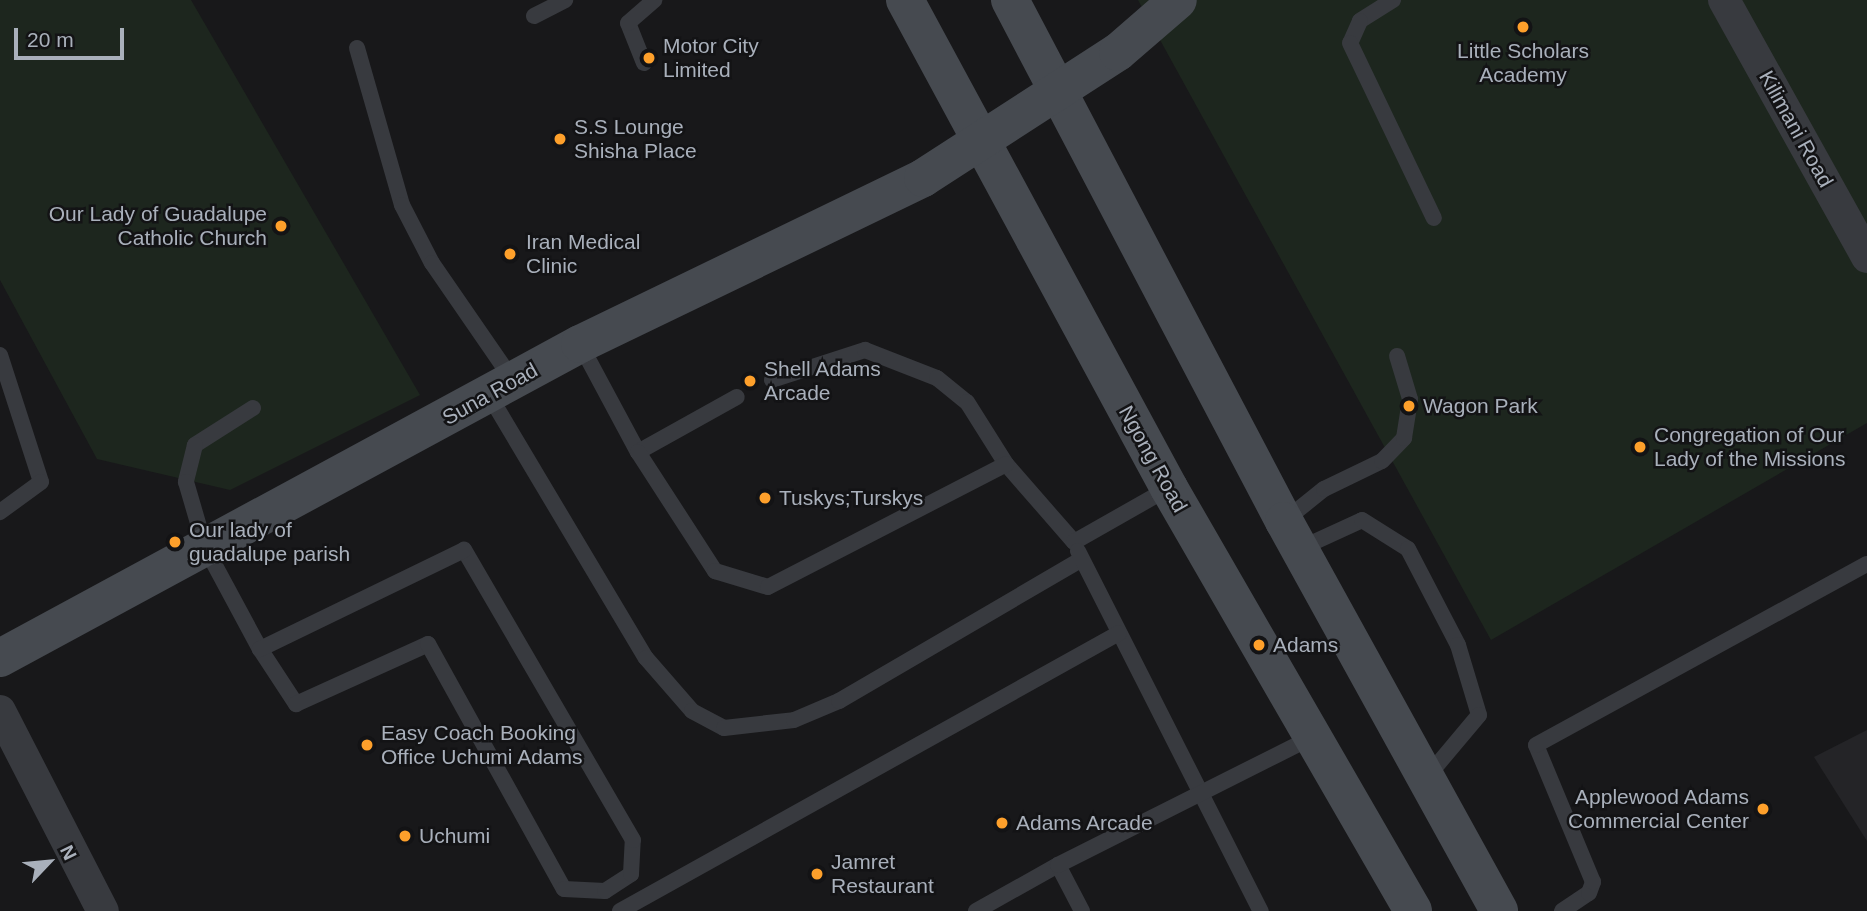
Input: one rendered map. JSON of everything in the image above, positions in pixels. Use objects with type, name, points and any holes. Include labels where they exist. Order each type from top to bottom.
[{"type":"main road","name":"Ngong Road","points":[[905,0],[985,139],[1027,232],[1169,488],[1413,911]]},
{"type":"main road","points":[[1010,0],[1292,535],[1499,911]]},
{"type":"main road","name":"Suna Road","points":[[0,658],[580,344],[923,178],[1118,52],[1178,0]]},
{"type":"street","name":"Kilimani Road","points":[[1724,0],[1867,257]]},
{"type":"street","points":[[0,711],[103,911]]},
{"type":"lane","points":[[534,16],[565,0]]},
{"type":"lane","points":[[644,64],[628,23],[654,0]]},
{"type":"lane","points":[[1393,0],[1360,21],[1350,43],[1434,218]]},
{"type":"lane","points":[[357,48],[402,205],[646,658],[692,710],[724,728],[794,720],[839,701],[1082,559]]},
{"type":"lane","points":[[580,344],[638,452],[715,571],[768,587],[1006,464]]},
{"type":"lane","points":[[772,380],[865,350],[905,363],[967,402],[1006,464],[1074,542],[1261,911]]},
{"type":"lane","points":[[0,355],[41,482],[0,512]]},
{"type":"lane","points":[[1292,535],[1324,489],[1382,461],[1404,438],[1410,400],[1397,356]]},
{"type":"lane","points":[[638,452],[737,397]]},
{"type":"lane","points":[[253,408],[202,438],[186,464],[191,509],[205,547],[260,649],[296,704],[428,644],[564,889],[605,891],[631,874],[633,840],[464,550],[260,649]]},
{"type":"lane","points":[[1074,542],[1169,488]]},
{"type":"lane","points":[[1292,535],[1362,520],[1408,549],[1458,645],[1479,715],[1425,778]]},
{"type":"lane","points":[[1562,911],[1589,893],[1593,882],[1536,745],[1867,565]]},
{"type":"lane","points":[[620,911],[1119,633]]},
{"type":"lane","points":[[976,911],[1058,866],[1312,737]]},
{"type":"lane","points":[[1058,866],[1082,911]]},
{"type":"shaded area","points":[[0,0],[191,0],[420,395],[230,490],[97,459],[0,280]]},
{"type":"shaded area","points":[[1138,0],[1867,0],[1867,423],[1491,640]]},
{"type":"shaded area","points":[[1867,730],[1867,841],[1814,757]]},
{"type":"place","name":"Little Scholars Academy","points":[[1523,27]]},
{"type":"place","name":"Motor City Limited","points":[[649,58]]},
{"type":"place","name":"S.S Lounge Shisha Place","points":[[560,139]]},
{"type":"place","name":"Our Lady of Guadalupe Catholic Church","points":[[281,226]]},
{"type":"place","name":"Iran Medical Clinic","points":[[510,254]]},
{"type":"place","name":"Shell Adams Arcade","points":[[750,381]]},
{"type":"place","name":"Wagon Park","points":[[1409,406]]},
{"type":"place","name":"Congregation of Our Lady of the Missions","points":[[1640,447]]},
{"type":"place","name":"Tuskys;Turskys","points":[[765,498]]},
{"type":"place","name":"Our lady of guadalupe parish","points":[[175,542]]},
{"type":"place","name":"Adams","points":[[1259,645]]},
{"type":"place","name":"Easy Coach Booking Office Uchumi Adams","points":[[367,745]]},
{"type":"place","name":"Applewood Adams Commercial Center","points":[[1763,809]]},
{"type":"place","name":"Adams Arcade","points":[[1002,823]]},
{"type":"place","name":"Uchumi","points":[[405,836]]},
{"type":"place","name":"Jamret Restaurant","points":[[817,874]]}]
